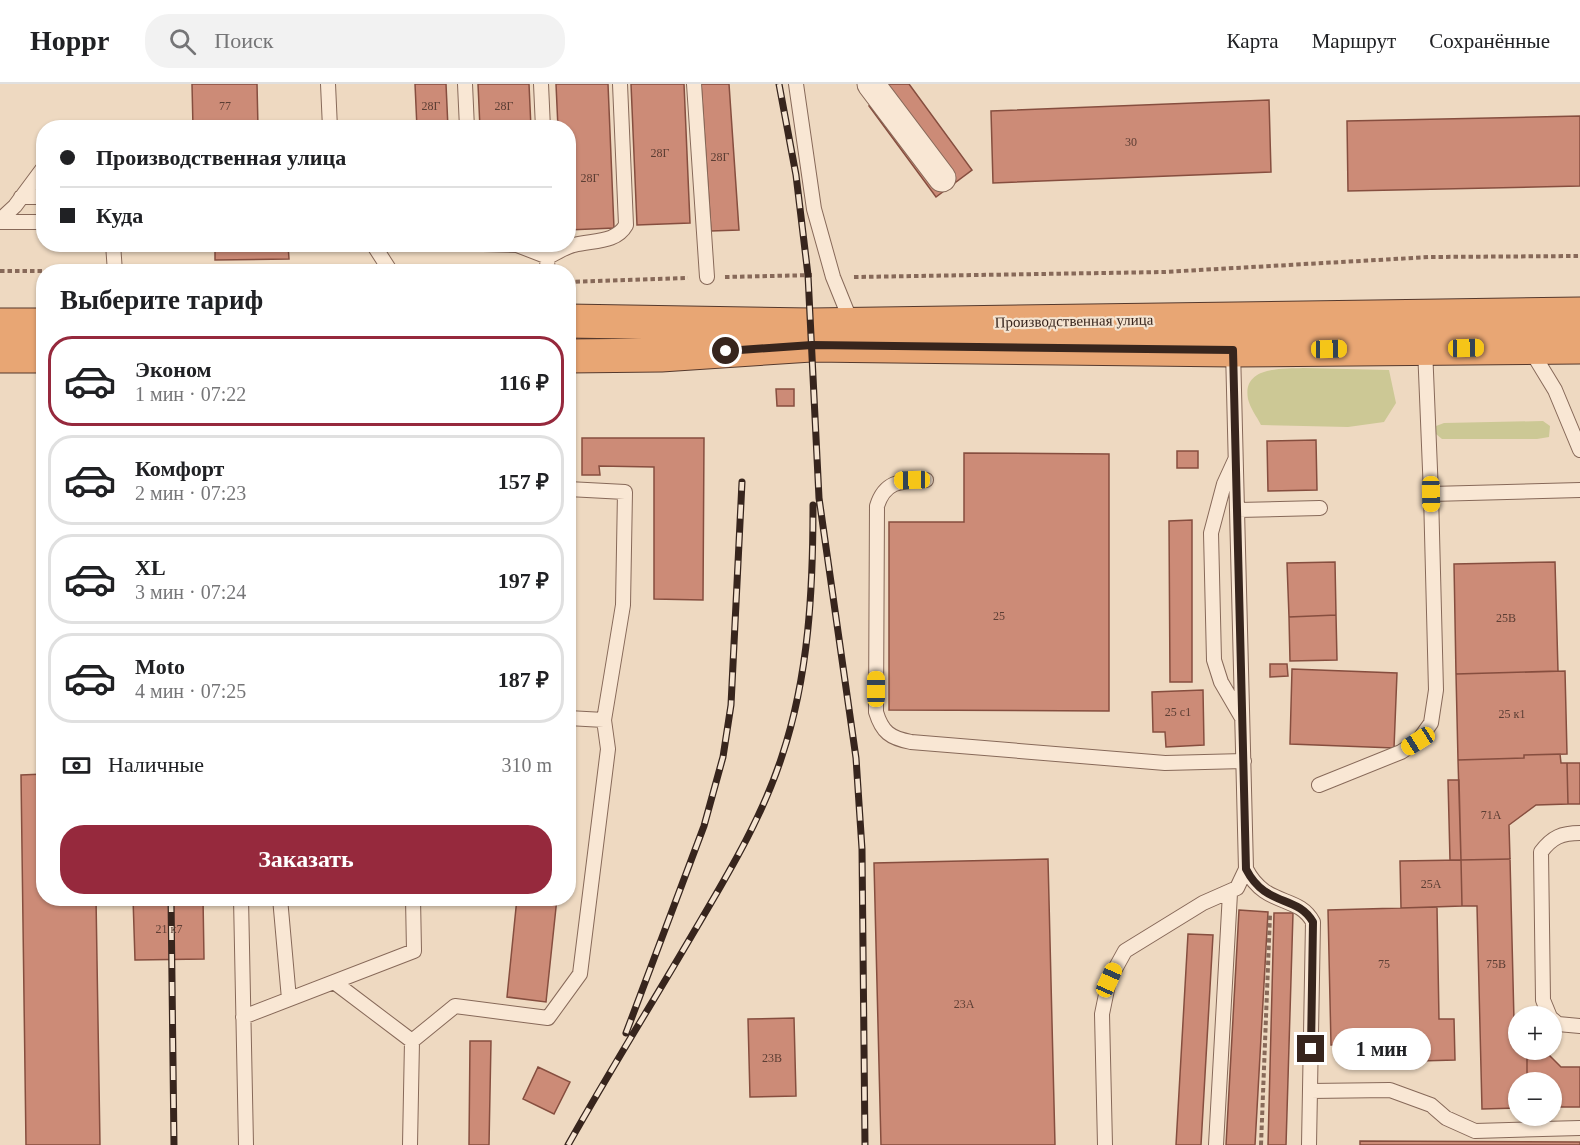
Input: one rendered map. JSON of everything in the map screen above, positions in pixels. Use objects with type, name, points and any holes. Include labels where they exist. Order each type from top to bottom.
[{"type":"highway","name":"Производственная улица","points":[[576,321],[852,324],[1580,314]]},
{"type":"highway","points":[[0,324],[36,325]]},
{"type":"highway","name":"Производственная улица","points":[[576,356],[662,355],[812,345],[1233,350],[1580,347]]},
{"type":"highway","points":[[0,356],[36,356]]},
{"type":"street","points":[[871,84],[942,178]]},
{"type":"lane","points":[[328,84],[330,120]]},
{"type":"lane","points":[[465,84],[467,120]]},
{"type":"lane","points":[[541,84],[543,120]]},
{"type":"lane","points":[[576,244],[609,239],[621,234],[626,225],[620,84]]},
{"type":"lane","points":[[694,84],[707,277]]},
{"type":"lane","points":[[796,84],[814,209],[833,277],[852,324]]},
{"type":"lane","points":[[0,221],[36,177]]},
{"type":"lane","points":[[21,197],[36,197]]},
{"type":"lane","points":[[0,221],[36,222]]},
{"type":"lane","points":[[534,252],[548,258]]},
{"type":"lane","points":[[1528,347],[1555,390],[1580,450]]},
{"type":"lane","points":[[1319,785],[1401,752],[1418,741],[1431,723],[1436,690],[1425,348]]},
{"type":"lane","points":[[1105,1145],[1102,1014],[1105,994],[1115,968],[1125,951],[1203,903],[1230,893],[1242,882],[1246,869],[1233,350]]},
{"type":"lane","points":[[1236,458],[1224,484],[1211,534],[1212,603],[1216,672],[1243,720]]},
{"type":"lane","points":[[926,480],[899,481],[887,486],[880,494],[877,506],[876,712],[881,728],[893,739],[1165,763],[1244,761]]},
{"type":"lane","points":[[410,1145],[412,1041],[455,1006],[548,1018],[580,974],[608,749],[604,720],[623,605],[625,492],[576,489]]},
{"type":"lane","points":[[1431,494],[1580,490]]},
{"type":"lane","points":[[1238,510],[1320,508]]},
{"type":"lane","points":[[576,718],[604,720]]},
{"type":"lane","points":[[1546,1006],[1543,1000],[1539,865],[1541,852],[1551,839],[1566,833],[1580,833]]},
{"type":"lane","points":[[1246,869],[1254,884],[1272,897],[1302,909],[1313,922],[1309,1145]]},
{"type":"lane","points":[[1216,1145],[1230,893]]},
{"type":"lane","points":[[241,906],[246,1145]]},
{"type":"lane","points":[[281,906],[288,999]]},
{"type":"lane","points":[[243,1017],[414,951],[413,906]]},
{"type":"lane","points":[[334,981],[412,1041]]},
{"type":"lane","points":[[1562,1024],[1580,1026]]},
{"type":"lane","points":[[1310,1091],[1390,1090],[1431,1105],[1446,1118],[1475,1131],[1580,1128]]},
{"type":"path","points":[[576,282],[808,274],[833,277],[1164,272],[1430,257],[1580,256]]},
{"type":"path","points":[[0,271],[36,271]]},
{"type":"path","points":[[1261,1145],[1272,897]]},
{"type":"shaded area","points":[[1303,368],[1389,370],[1396,403],[1384,422],[1348,427],[1261,425],[1248,399],[1251,380],[1265,372]]},
{"type":"shaded area","points":[[1543,421],[1550,426],[1549,437],[1537,439],[1442,439],[1436,434],[1436,426],[1444,423]]},
{"type":"building","points":[[192,84],[257,84],[258,120],[193,120]]},
{"type":"building","points":[[415,84],[446,84],[448,120],[417,120]]},
{"type":"building","points":[[478,84],[529,84],[531,120],[480,120]]},
{"type":"building","points":[[556,84],[608,84],[614,228],[576,230],[576,120],[558,120]]},
{"type":"building","points":[[631,84],[684,84],[690,223],[637,225]]},
{"type":"building","points":[[701,84],[729,84],[739,230],[711,231]]},
{"type":"building","points":[[885,84],[909,84],[972,170],[936,197],[869,106],[890,91]]},
{"type":"building","points":[[1269,100],[1271,172],[993,183],[991,111]]},
{"type":"building","points":[[1580,116],[1580,186],[1348,191],[1347,121]]},
{"type":"building","points":[[215,252],[289,252],[289,259],[215,260]]},
{"type":"building","points":[[776,389],[794,389],[794,406],[777,406]]},
{"type":"building","points":[[582,438],[704,438],[703,600],[654,599],[654,467],[599,466],[600,475],[582,475]]},
{"type":"building","points":[[1316,440],[1317,490],[1268,491],[1267,441]]},
{"type":"building","points":[[1177,451],[1198,451],[1198,468],[1177,468]]},
{"type":"building","points":[[964,453],[1109,454],[1109,711],[889,710],[889,522],[964,522]]},
{"type":"building","points":[[1192,520],[1192,682],[1170,682],[1169,521]]},
{"type":"building","points":[[1335,562],[1336,615],[1289,617],[1287,563]]},
{"type":"building","points":[[1555,562],[1558,671],[1456,674],[1454,564]]},
{"type":"building","points":[[1336,615],[1337,660],[1290,661],[1289,617]]},
{"type":"building","points":[[1270,664],[1287,664],[1288,676],[1270,677]]},
{"type":"building","points":[[1292,669],[1397,673],[1394,748],[1290,744]]},
{"type":"building","points":[[1565,671],[1567,754],[1458,760],[1456,674]]},
{"type":"building","points":[[1203,690],[1204,745],[1166,747],[1165,732],[1153,732],[1152,692]]},
{"type":"building","points":[[1560,754],[1561,763],[1567,763],[1568,804],[1536,805],[1509,825],[1510,859],[1461,860],[1458,760],[1524,758],[1524,755]]},
{"type":"building","points":[[1567,763],[1580,763],[1580,804],[1568,804]]},
{"type":"building","points":[[36,774],[36,906],[96,906],[100,1145],[26,1145],[21,775]]},
{"type":"building","points":[[1448,780],[1459,780],[1461,860],[1450,860]]},
{"type":"building","points":[[1048,859],[1055,1145],[881,1145],[874,863]]},
{"type":"building","points":[[1510,859],[1514,1006],[1508,1006],[1508,1060],[1527,1060],[1527,1072],[1508,1072],[1508,1108],[1482,1109],[1477,906],[1462,906],[1461,860]]},
{"type":"building","points":[[1461,860],[1462,906],[1401,908],[1400,861]]},
{"type":"building","points":[[133,906],[203,906],[204,959],[135,960]]},
{"type":"building","points":[[516,906],[556,906],[546,1002],[507,997]]},
{"type":"building","points":[[1437,907],[1439,1019],[1454,1019],[1455,1060],[1419,1061],[1419,1043],[1331,1045],[1328,910]]},
{"type":"building","points":[[1239,910],[1268,912],[1255,1145],[1226,1145]]},
{"type":"building","points":[[1274,913],[1293,913],[1286,1145],[1268,1145]]},
{"type":"building","points":[[1188,934],[1213,935],[1201,1145],[1176,1145]]},
{"type":"building","points":[[794,1018],[796,1096],[750,1097],[748,1019]]},
{"type":"building","points":[[470,1041],[491,1041],[489,1145],[469,1145]]},
{"type":"building","points":[[1527,1060],[1554,1060],[1561,1067],[1580,1067],[1580,1107],[1562,1107],[1562,1072],[1527,1072]]},
{"type":"building","points":[[538,1067],[570,1082],[554,1114],[523,1099]]},
{"type":"building","points":[[1360,1141],[1580,1142],[1580,1145],[1360,1145]]},
{"type":"railway","points":[[779,84],[796,175],[808,275],[819,498],[856,758],[862,849],[865,1145]]},
{"type":"railway","points":[[626,1033],[704,826],[723,757],[731,705],[742,482]]},
{"type":"railway","points":[[568,1145],[732,867],[774,779],[791,725],[804,663],[812,568],[813,505]]},
{"type":"railway","points":[[171,906],[174,1145]]},
{"type":"route","points":[[726,351],[812,345],[1233,350],[1246,869],[1254,884],[1262,892],[1302,909],[1313,922],[1311,1049]]}]
